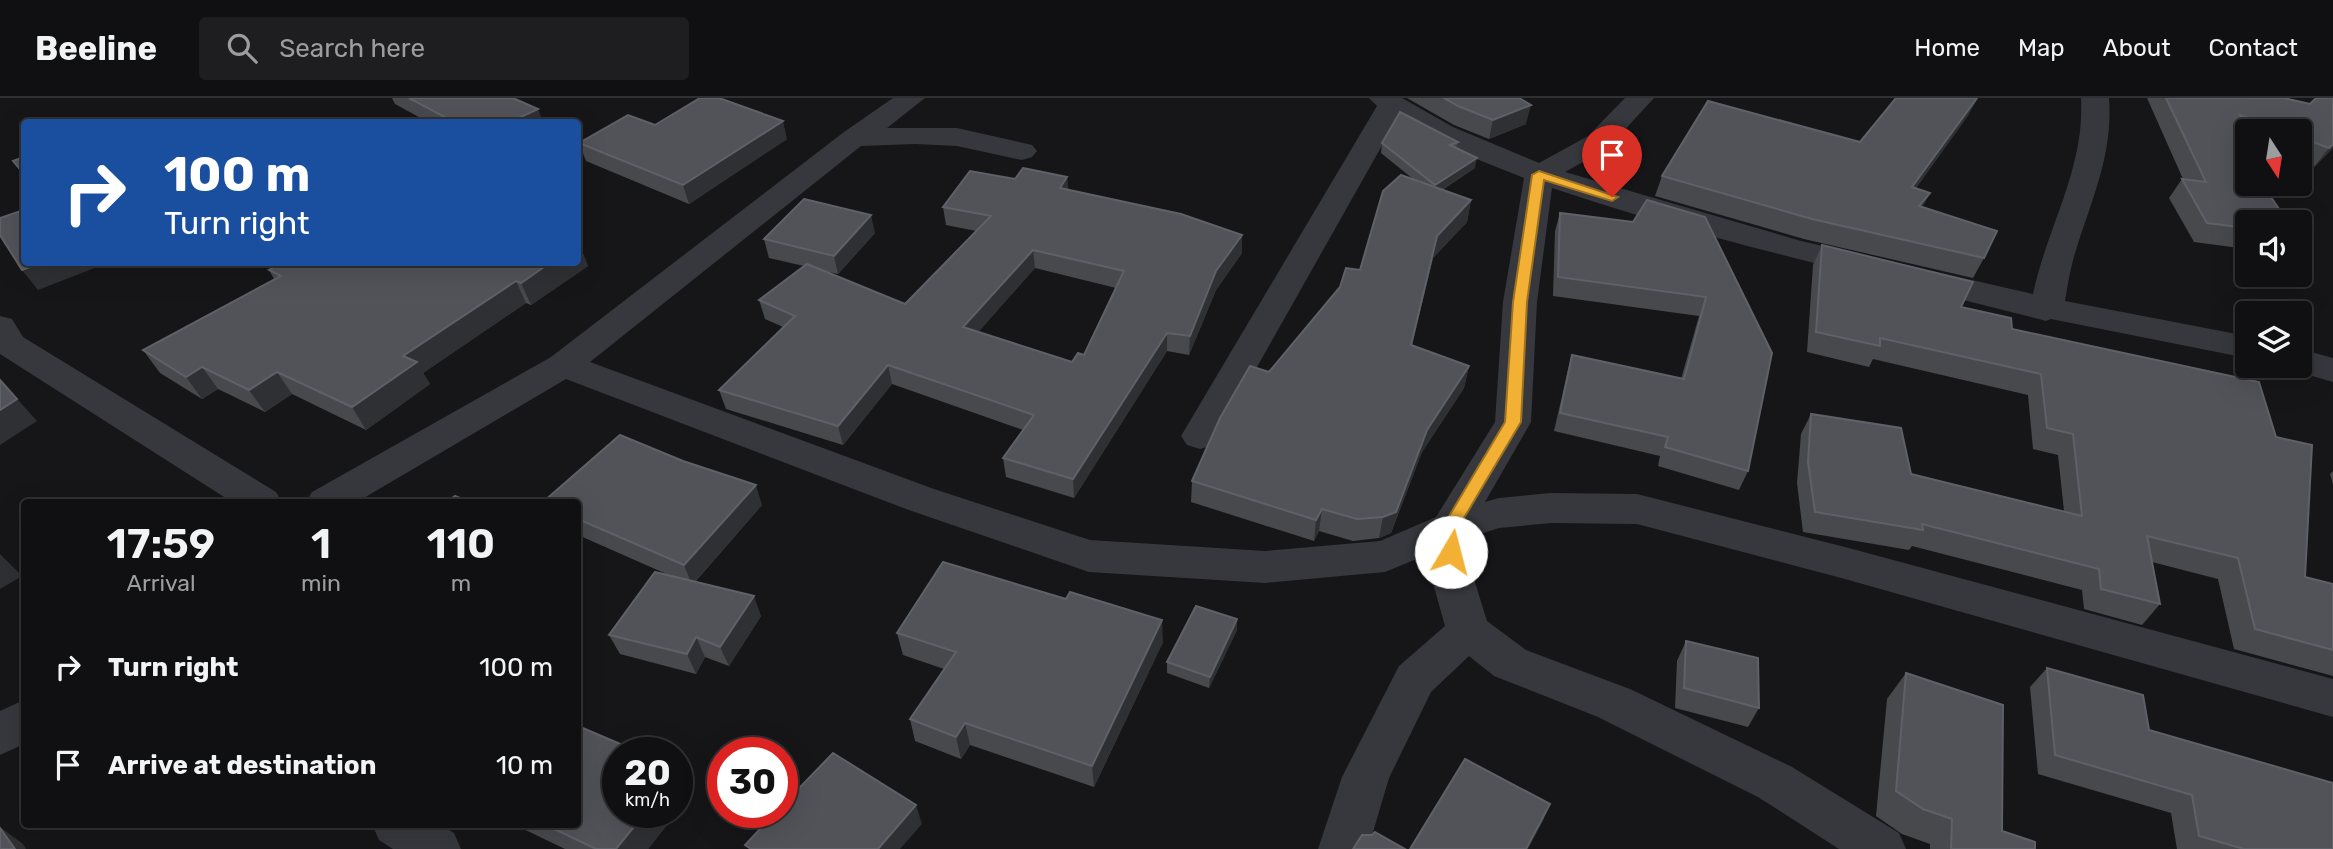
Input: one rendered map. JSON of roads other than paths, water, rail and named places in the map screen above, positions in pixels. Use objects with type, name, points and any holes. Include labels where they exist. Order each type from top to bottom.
[{"type":"street","points":[[1539,175],[1598,142],[1640,98]]},
{"type":"street","points":[[2046,310],[2060,249],[2092,166],[2098,122],[2095,98]]},
{"type":"street","points":[[331,499],[563,365],[854,138],[897,101]]},
{"type":"street","points":[[1200,436],[1388,101],[1457,139],[1539,175],[1735,235],[2046,310],[2235,345]]},
{"type":"street","points":[[854,138],[915,135],[957,137],[1022,150]]},
{"type":"street","points":[[1539,175],[1520,302],[1513,422],[1450,528],[1452,576],[1468,631],[1510,663],[1614,703],[1775,782],[1881,849]]},
{"type":"street","points":[[4,341],[257,499]]},
{"type":"street","points":[[2312,364],[2333,370]]},
{"type":"street","points":[[563,365],[920,499],[1089,556],[1265,567],[1385,556],[1450,528],[1499,513],[1551,508],[1637,509],[1858,566],[2333,698]]},
{"type":"street","points":[[1343,849],[1366,777],[1415,678],[1468,631]]},
{"type":"street","points":[[0,735],[21,722]]},
{"type":"street","points":[[402,828],[436,849]]}]
